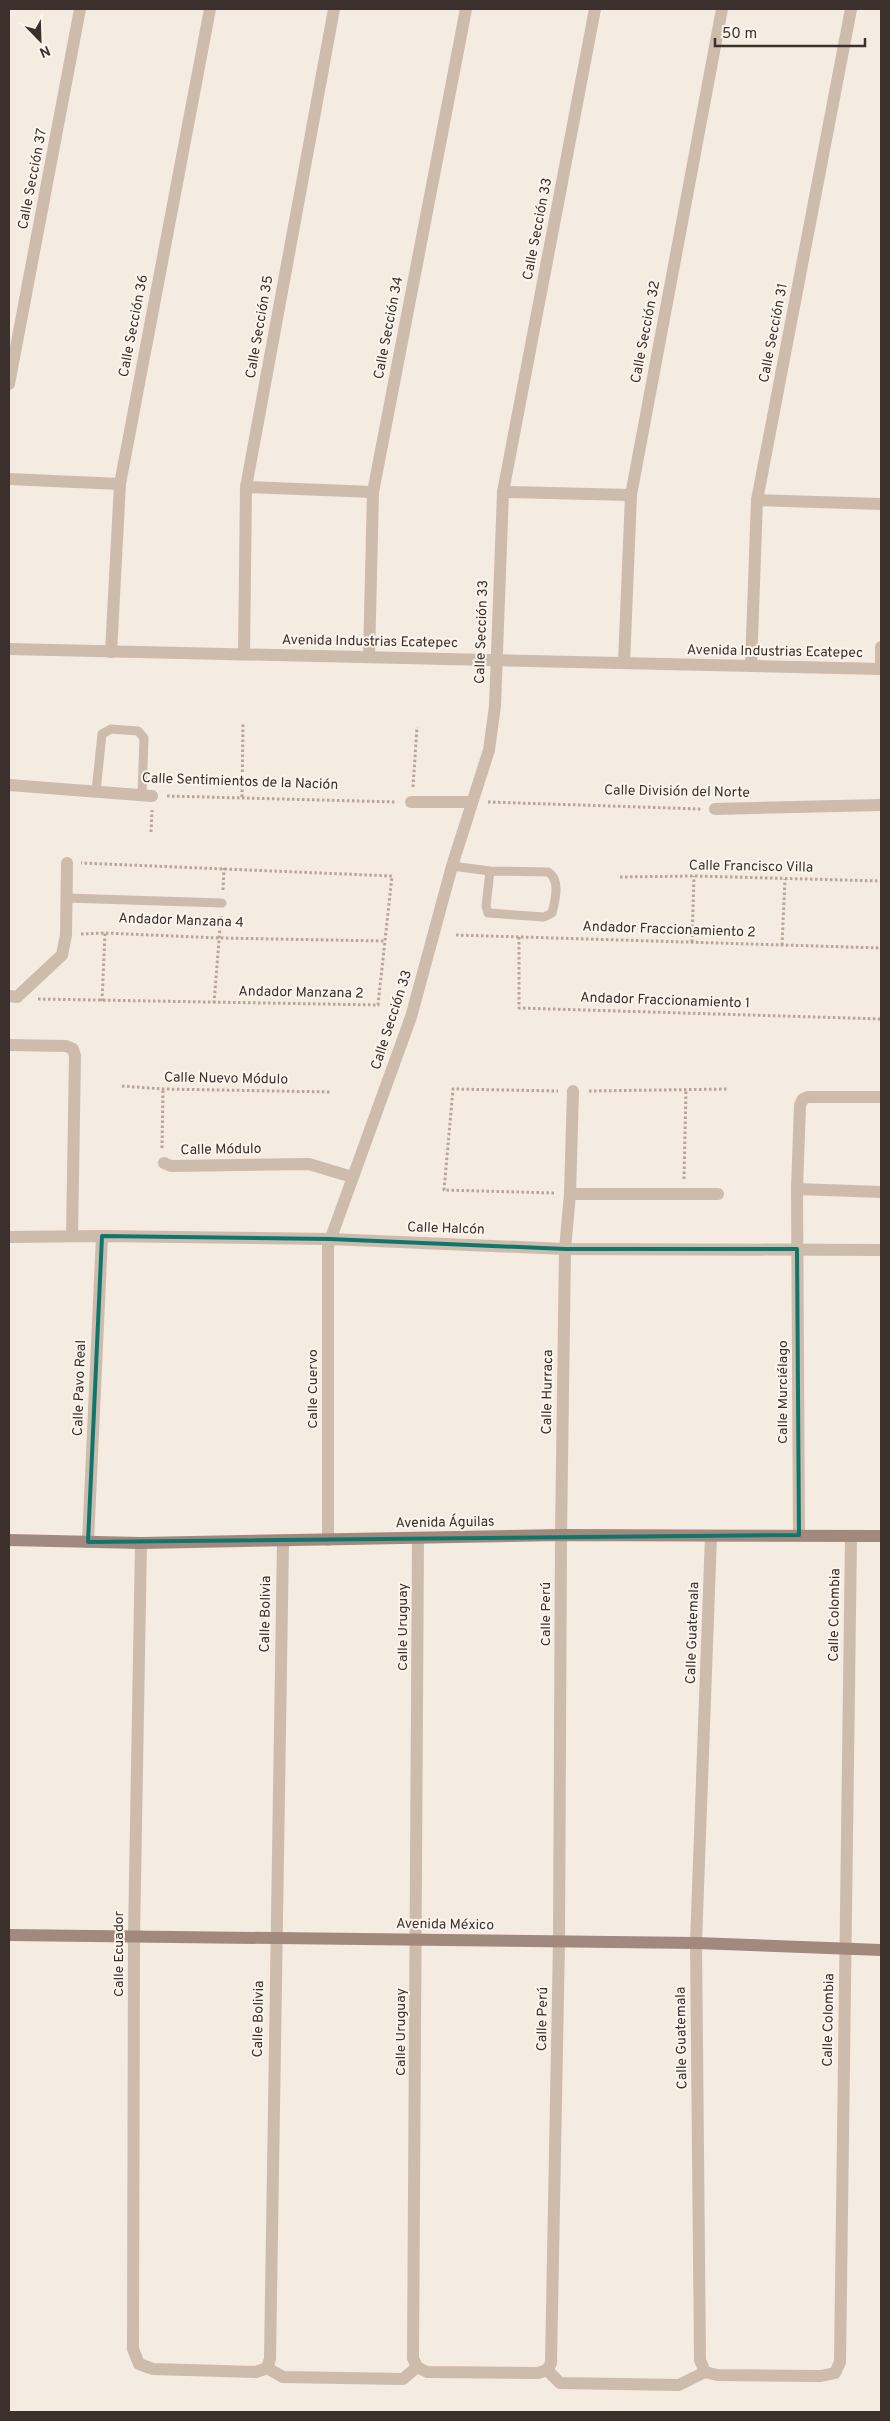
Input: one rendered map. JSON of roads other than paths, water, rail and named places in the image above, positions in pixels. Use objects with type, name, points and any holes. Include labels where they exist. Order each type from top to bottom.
[{"type":"street","name":"Calle Sección 37","points":[[9,384],[80,9]]},
{"type":"street","name":"Calle Sección 36","points":[[111,652],[120,484],[210,9]]},
{"type":"street","name":"Calle Sección 35","points":[[244,654],[246,487],[334,9]]},
{"type":"street","name":"Calle Sección 34","points":[[369,656],[373,492],[466,9]]},
{"type":"street","name":"Calle Sección 33","points":[[330,1239],[411,1017],[452,866],[492,733],[503,492],[595,9]]},
{"type":"street","name":"Calle Sección 32","points":[[624,663],[631,495],[722,9]]},
{"type":"street","name":"Calle Sección 31","points":[[751,666],[757,500],[851,9]]},
{"type":"street","points":[[9,479],[120,484]]},
{"type":"street","points":[[246,487],[373,492]]},
{"type":"street","points":[[503,492],[631,495]]},
{"type":"street","points":[[757,500],[881,504]]},
{"type":"street","points":[[881,647],[881,669]]},
{"type":"street","name":"Avenida Industrias Ecatepec","points":[[9,649],[881,669]]},
{"type":"street","name":"Calle Sentimientos de la Nación","points":[[9,785],[147,796]]},
{"type":"street","points":[[411,802],[472,802]]},
{"type":"street","name":"Calle División del Norte","points":[[714,809],[881,805]]},
{"type":"street","points":[[13,997],[62,954],[66,935],[67,863]]},
{"type":"street","points":[[9,1045],[66,1046],[73,1049],[75,1056],[72,1236]]},
{"type":"street","name":"Calle Hurraca","points":[[561,1536],[565,1249],[570,1194],[572,1091]]},
{"type":"street","name":"Calle Murciélago","points":[[799,1535],[797,1189],[800,1106],[803,1099],[808,1097],[881,1098]]},
{"type":"street","name":"Calle Módulo","points":[[164,1162],[171,1166],[309,1164],[352,1177]]},
{"type":"street","points":[[797,1189],[881,1192]]},
{"type":"street","points":[[570,1194],[718,1194]]},
{"type":"street","name":"Calle Halcón","points":[[9,1237],[102,1236],[330,1239],[565,1249],[881,1250]]},
{"type":"street","name":"Calle Pavo Real","points":[[88,1542],[102,1236]]},
{"type":"street","name":"Calle Cuervo","points":[[328,1540],[328,1253],[330,1239]]},
{"type":"street","name":"Avenida Águilas","points":[[9,1540],[141,1544],[561,1536],[881,1536]]},
{"type":"street","name":"Calle Perú","points":[[546,2370],[551,2363],[559,1942],[561,1536]]},
{"type":"street","name":"Calle Guatemala","points":[[705,2372],[700,2360],[696,1943],[711,1536]]},
{"type":"street","name":"Calle Colombia","points":[[705,2372],[717,2375],[821,2376],[835,2373],[839,2369],[851,1536]]},
{"type":"street","name":"Calle Uruguay","points":[[417,2368],[413,2358],[418,1538]]},
{"type":"street","name":"Calle Bolivia","points":[[266,2368],[270,2359],[275,1939],[283,1541]]},
{"type":"street","name":"Calle Ecuador","points":[[141,1544],[134,1937],[133,2349],[139,2364],[153,2369],[256,2372],[266,2368]]},
{"type":"street","name":"Avenida México","points":[[9,1935],[696,1943],[881,1950]]},
{"type":"street","points":[[266,2368],[283,2377],[402,2379],[417,2368],[427,2372],[538,2373],[546,2370],[560,2383],[679,2385],[705,2372]]},
{"type":"lane","points":[[96,791],[102,734],[111,729],[138,731],[144,738],[147,796]]},
{"type":"lane","points":[[452,866],[490,871],[552,874],[556,885],[552,913],[544,917],[488,913],[486,906],[490,871]]},
{"type":"lane","points":[[66,898],[222,902]]}]
